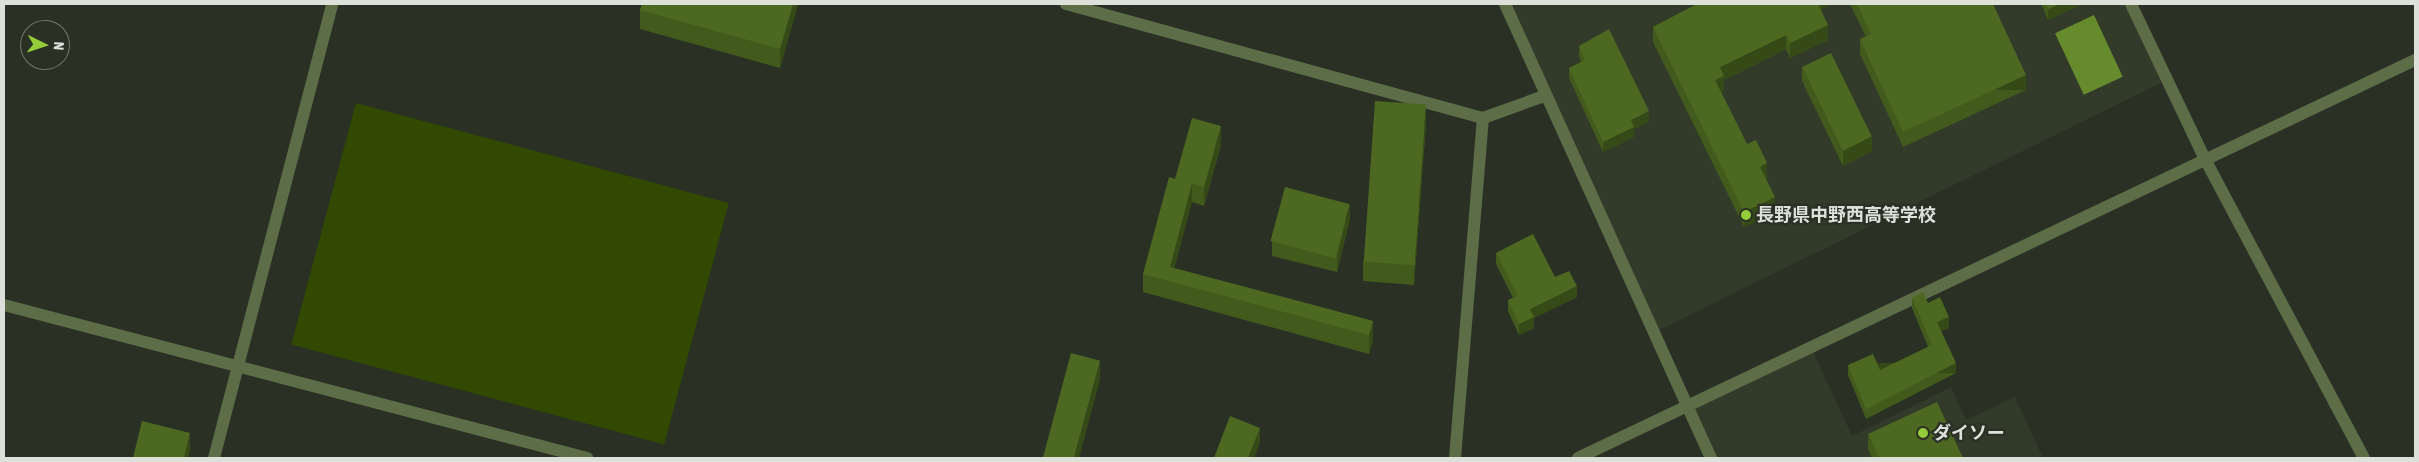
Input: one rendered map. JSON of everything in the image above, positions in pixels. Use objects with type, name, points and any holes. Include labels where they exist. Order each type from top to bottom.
[{"type":"street","points":[[214,458],[332,4]]},
{"type":"street","points":[[1066,4],[1483,118],[1544,96]]},
{"type":"street","points":[[1505,4],[1544,96],[1711,458]]},
{"type":"street","points":[[2131,4],[2206,161],[2364,458]]},
{"type":"street","points":[[1578,458],[2415,60]]},
{"type":"street","points":[[1454,458],[1483,118]]},
{"type":"street","points":[[4,305],[238,368],[587,458]]},
{"type":"shaded area","name":"長野県中野西高等学校","points":[[1505,4],[2131,4],[2167,80],[1653,333]]},
{"type":"shaded area","points":[[2094,15],[2123,77],[2084,95],[2055,33]]},
{"type":"shaded area","points":[[356,103],[729,203],[664,444],[291,344]]},
{"type":"shaded area","points":[[1811,347],[1852,436],[1951,387],[1966,420],[2015,397],[2043,458],[1711,458],[1686,406]]},
{"type":"building","points":[[642,4],[793,4],[780,49],[640,10]]},
{"type":"building","points":[[1697,4],[1818,4],[1828,25],[1790,43],[1786,35],[1720,67],[1724,76],[1715,80],[1747,144],[1756,140],[1767,163],[1760,167],[1775,197],[1744,212],[1653,27]]},
{"type":"building","points":[[1857,4],[1993,4],[2026,75],[1903,132],[1860,39],[1871,34]]},
{"type":"building","points":[[2046,4],[2060,4],[2048,9]]},
{"type":"building","points":[[1609,29],[1649,111],[1631,120],[1634,127],[1603,142],[1569,68],[1585,60],[1579,46]]},
{"type":"building","points":[[1831,53],[1872,137],[1843,151],[1802,67]]},
{"type":"building","points":[[1375,101],[1426,105],[1415,265],[1364,262]]},
{"type":"building","points":[[1192,118],[1221,126],[1204,187],[1192,183],[1170,267],[1373,321],[1369,335],[1143,274],[1169,177],[1175,179]]},
{"type":"building","points":[[1285,187],[1350,204],[1335,258],[1271,241]]},
{"type":"building","points":[[1533,234],[1555,277],[1569,271],[1577,286],[1530,309],[1534,317],[1519,324],[1508,300],[1518,296],[1496,253]]},
{"type":"building","points":[[1923,292],[1928,303],[1940,297],[1949,317],[1937,322],[1956,363],[1866,409],[1848,365],[1873,354],[1880,370],[1932,345],[1912,298]]},
{"type":"building","points":[[1071,353],[1100,361],[1074,458],[1043,458]]},
{"type":"building","name":"ダイソー","points":[[1937,402],[1963,458],[1879,458],[1868,434]]},
{"type":"building","points":[[1230,416],[1260,428],[1248,458],[1214,458]]},
{"type":"building","points":[[142,421],[190,433],[184,458],[133,458]]},
{"type":"place","name":"長野県中野西高等学校","points":[[1746,215]]},
{"type":"place","name":"ダイソー","points":[[1923,433]]}]
